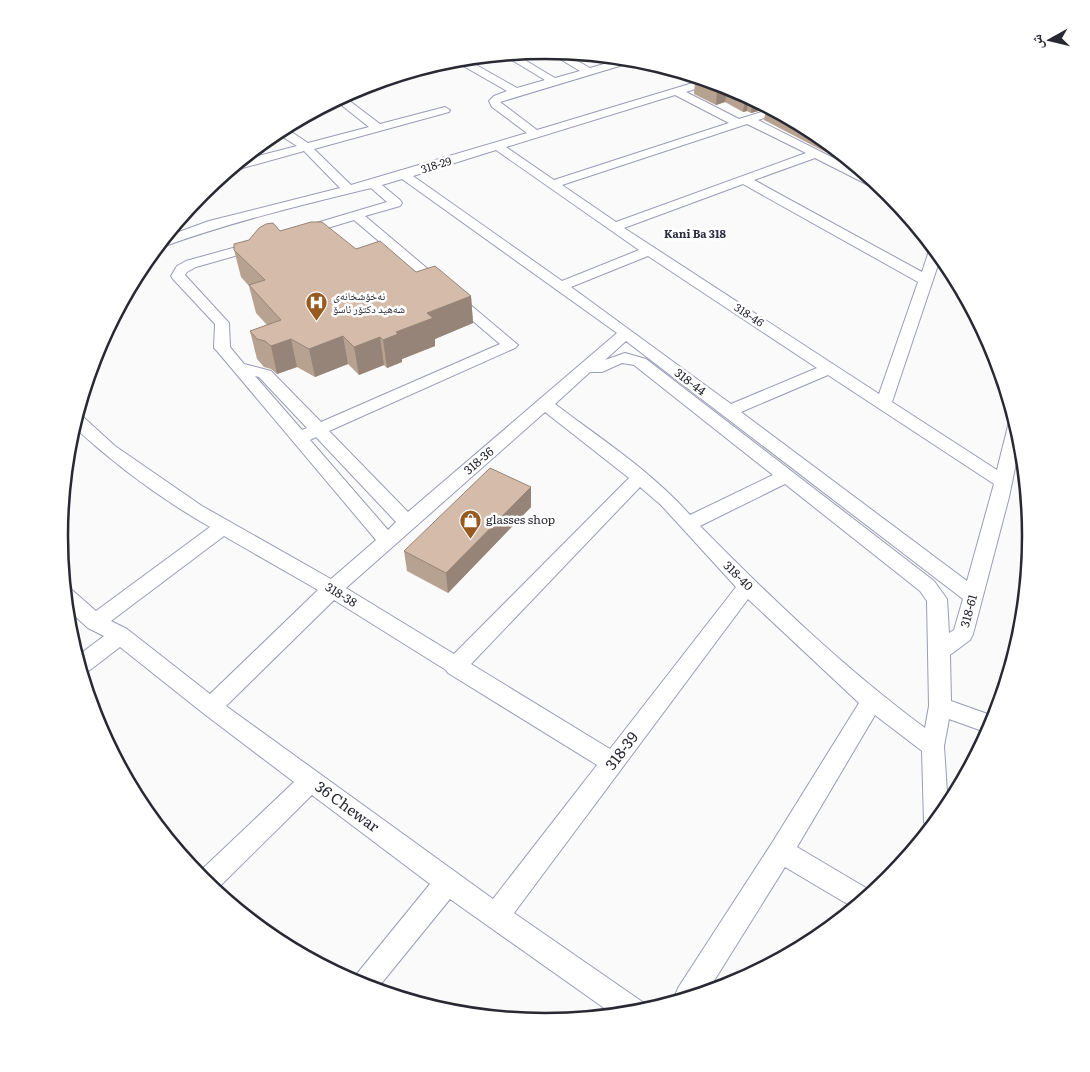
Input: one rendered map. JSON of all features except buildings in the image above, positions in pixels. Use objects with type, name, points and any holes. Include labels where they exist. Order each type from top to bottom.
[{"type":"street","points":[[517,60],[554,81]]},
{"type":"street","points":[[568,60],[588,71]]},
{"type":"street","points":[[536,134],[496,105],[494,101],[516,92],[613,64]]},
{"type":"street","points":[[470,65],[516,92]]},
{"type":"street","name":"318-29","points":[[171,238],[268,209],[404,175],[699,84]]},
{"type":"street","points":[[675,91],[858,175]]},
{"type":"street","points":[[345,103],[378,128]]},
{"type":"street","points":[[247,163],[445,110]]},
{"type":"street","points":[[551,185],[767,114]]},
{"type":"street","points":[[287,135],[306,147],[350,190]]},
{"type":"street","name":"318-46","points":[[497,146],[649,251],[1003,482]]},
{"type":"street","points":[[615,227],[815,154]]},
{"type":"street","name":"318-44","points":[[404,175],[626,333],[973,596]]},
{"type":"street","points":[[744,180],[926,280]]},
{"type":"street","points":[[373,184],[396,203],[191,264],[182,268],[178,273],[180,278],[222,323],[222,348],[387,541]]},
{"type":"street","points":[[298,438],[510,345],[357,216]]},
{"type":"street","points":[[561,286],[649,251]]},
{"type":"street","points":[[884,403],[934,260]]},
{"type":"street","name":"318-36","points":[[211,707],[332,589],[626,333]]},
{"type":"street","points":[[578,374],[603,367],[617,358],[628,357],[640,362],[926,586],[937,600],[940,652],[940,706],[933,746],[936,810]]},
{"type":"street","points":[[238,366],[266,374],[408,523]]},
{"type":"street","points":[[729,411],[831,368]]},
{"type":"street","name":"318-40","points":[[545,404],[640,477],[667,501],[686,524],[748,586],[872,701],[933,746]]},
{"type":"street","name":"318-38","points":[[81,424],[110,450],[196,512],[332,589],[455,667],[613,763]]},
{"type":"street","name":"318-61","points":[[940,652],[963,634],[1013,442]]},
{"type":"street","points":[[686,524],[786,476]]},
{"type":"street","points":[[455,667],[640,477]]},
{"type":"street","points":[[95,622],[223,527]]},
{"type":"street","name":"318-39","points":[[496,916],[748,586]]},
{"type":"street","name":"36 Chewar","points":[[73,602],[95,622],[120,636],[211,707],[448,882],[624,1006]]},
{"type":"street","points":[[85,663],[120,636]]},
{"type":"street","points":[[694,989],[782,851],[872,701]]},
{"type":"street","points":[[940,706],[984,722]]},
{"type":"street","points":[[212,877],[311,781]]},
{"type":"street","points":[[782,851],[858,897]]},
{"type":"street","points":[[368,979],[448,882]]},
{"type":"place","name":"نەخۆشخانەی شەهید دکتۆر ئاسۆ","points":[[317,321]]},
{"type":"place","name":"glasses shop","points":[[470,539]]},
{"type":"district","name":"Kani Ba 318","points":[[695,234]]}]
